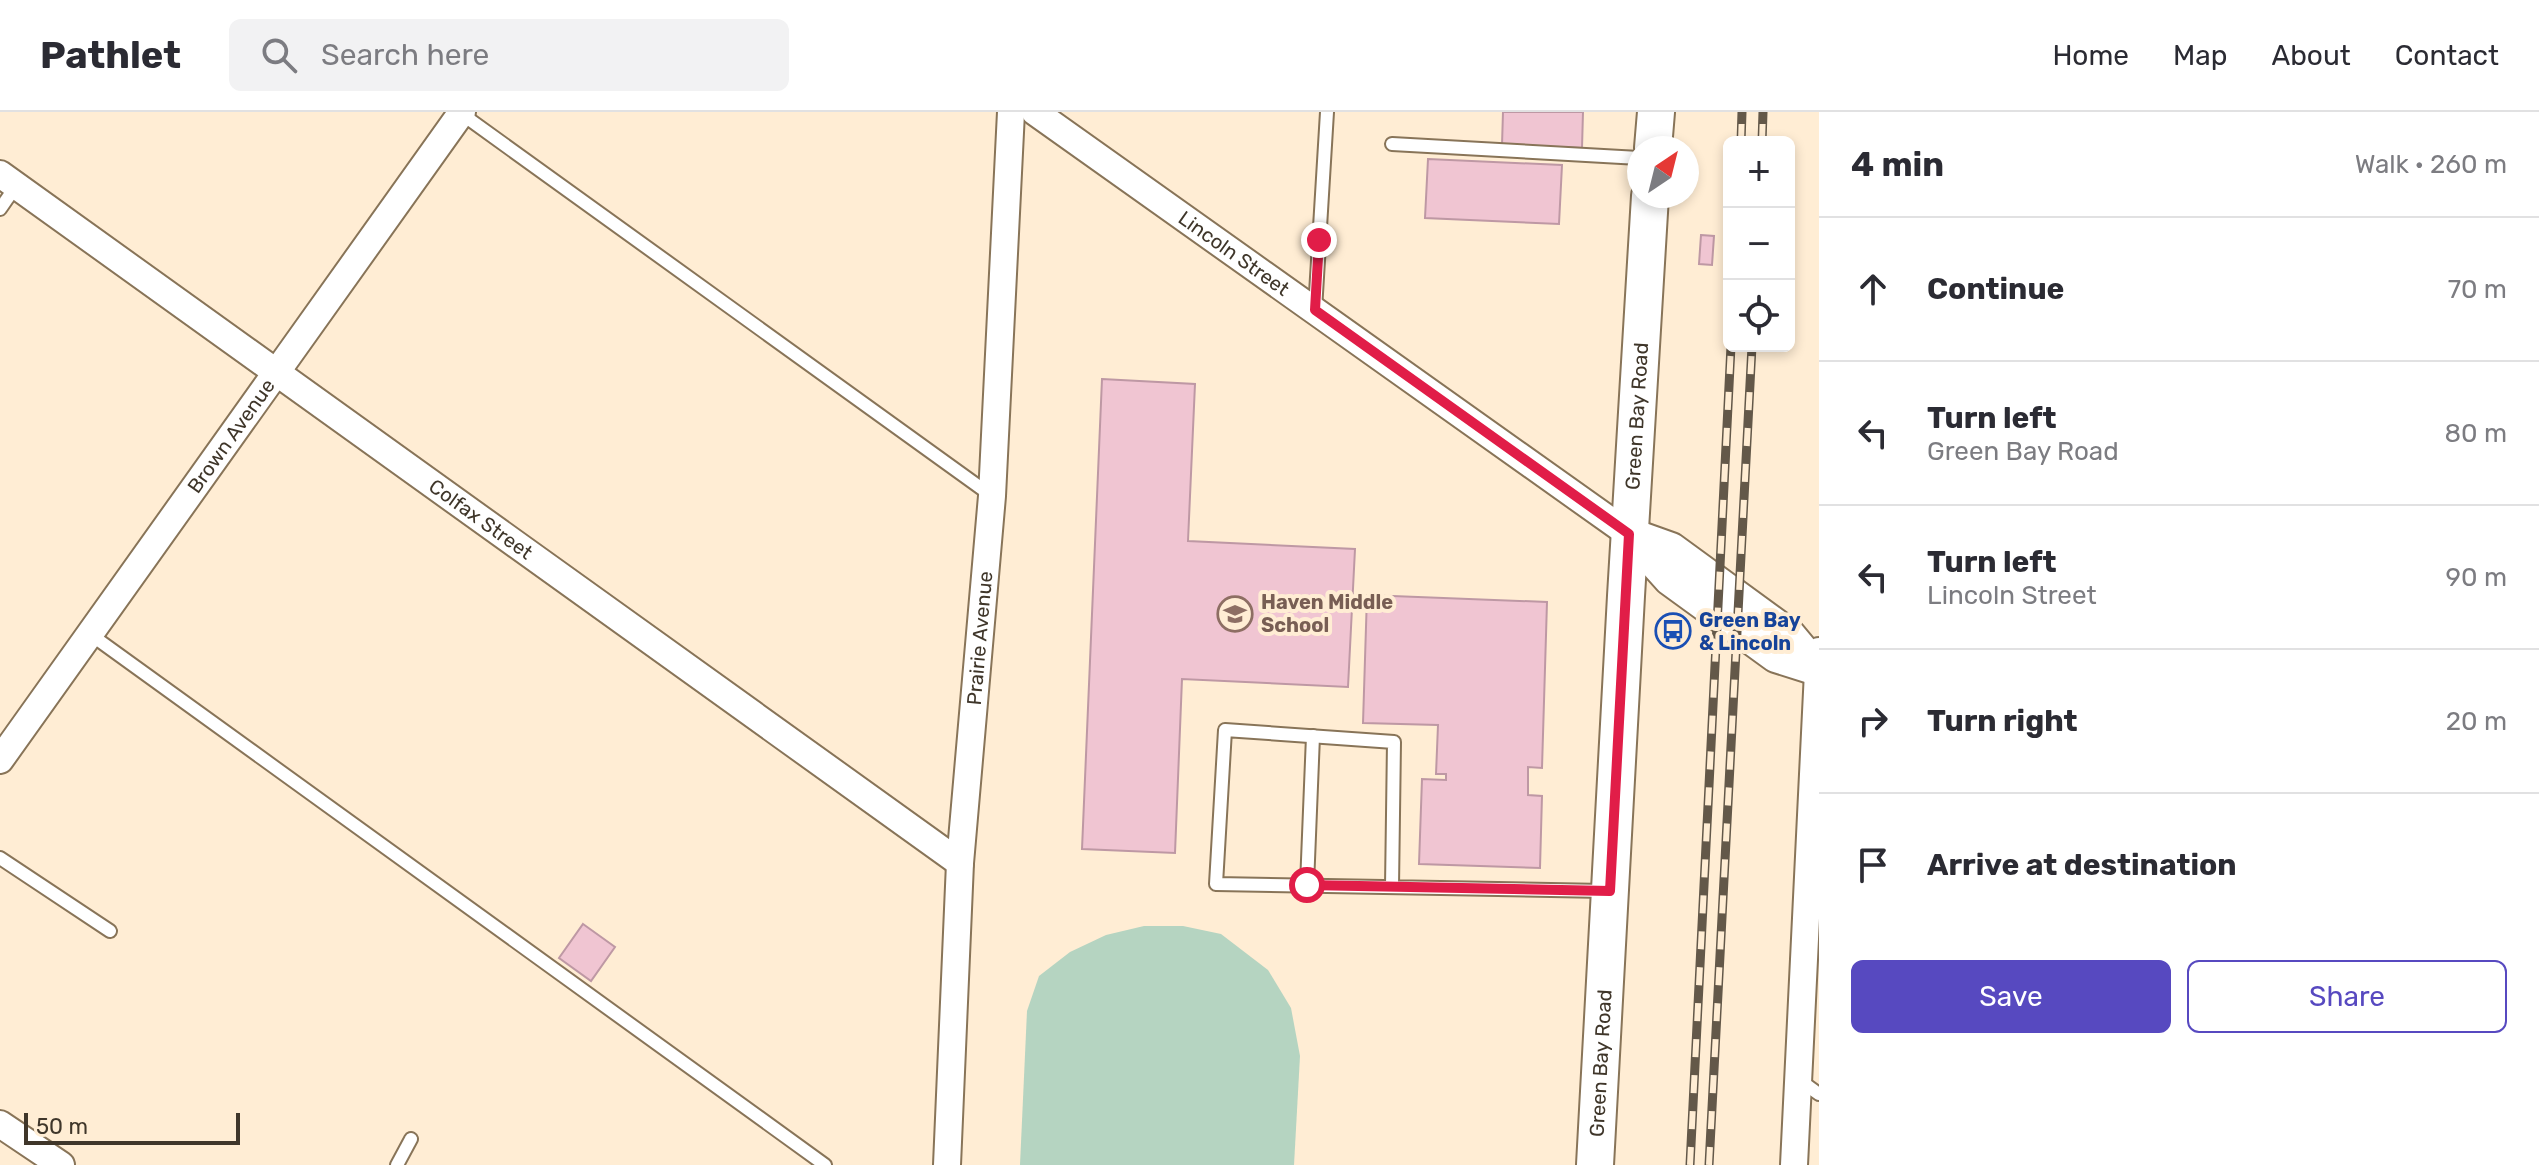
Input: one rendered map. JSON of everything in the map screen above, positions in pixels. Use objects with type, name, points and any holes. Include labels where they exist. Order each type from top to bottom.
[{"type":"main road","points":[[1654,136],[1656,112]]},
{"type":"main road","name":"Green Bay Road","points":[[1595,1165],[1649,208]]},
{"type":"street","name":"Prairie Avenue","points":[[947,1165],[960,863],[992,496],[1011,112]]},
{"type":"street","name":"Lincoln Street","points":[[1035,112],[1629,534],[1671,549],[1789,635],[1818,663]]},
{"type":"street","name":"Brown Avenue","points":[[0,760],[461,113]]},
{"type":"street","name":"Colfax Street","points":[[8,180],[960,863]]},
{"type":"street","points":[[1794,1165],[1809,1086],[1818,663]]},
{"type":"street","points":[[0,1124],[61,1165]]},
{"type":"lane","points":[[1315,310],[1327,112]]},
{"type":"lane","points":[[461,113],[992,496]]},
{"type":"lane","points":[[1392,144],[1627,157]]},
{"type":"lane","points":[[0,209],[8,180]]},
{"type":"lane","points":[[90,634],[825,1165]]},
{"type":"lane","points":[[1392,887],[1394,742],[1225,730],[1216,884],[1610,891]]},
{"type":"lane","points":[[1307,885],[1313,736]]},
{"type":"lane","points":[[0,858],[110,931]]},
{"type":"lane","points":[[397,1165],[411,1139]]},
{"type":"green space","points":[[1144,926],[1183,926],[1221,934],[1268,970],[1291,1008],[1300,1056],[1294,1165],[1020,1165],[1027,1011],[1039,976],[1070,952],[1106,935]]},
{"type":"building","points":[[1503,112],[1583,112],[1582,148],[1502,145]]},
{"type":"building","points":[[1428,159],[1562,165],[1559,224],[1425,218]]},
{"type":"building","points":[[1701,235],[1714,236],[1712,265],[1699,264]]},
{"type":"building","points":[[1102,379],[1195,384],[1188,541],[1355,549],[1348,687],[1182,679],[1175,853],[1082,849]]},
{"type":"building","points":[[1367,595],[1547,602],[1542,768],[1528,767],[1528,795],[1542,796],[1540,868],[1419,864],[1422,779],[1446,780],[1446,774],[1436,774],[1438,725],[1363,723]]},
{"type":"building","points":[[583,924],[615,947],[591,981],[559,958]]},
{"type":"railway","points":[[1741,136],[1742,112]]},
{"type":"railway","points":[[1762,136],[1763,112]]},
{"type":"railway","points":[[1690,1165],[1731,352]]},
{"type":"railway","points":[[1709,1165],[1752,352]]},
{"type":"place","name":"Haven Middle School","points":[[1235,614]]},
{"type":"place","name":"Green Bay & Lincoln","points":[[1673,631]]},
{"type":"route","points":[[1307,885],[1610,891],[1629,534],[1315,310],[1319,240]]}]
